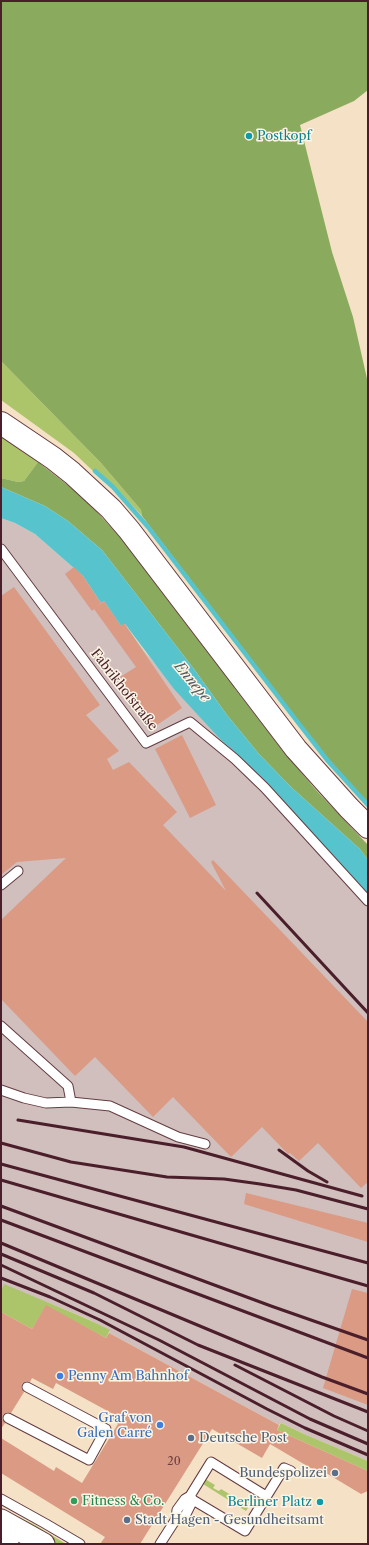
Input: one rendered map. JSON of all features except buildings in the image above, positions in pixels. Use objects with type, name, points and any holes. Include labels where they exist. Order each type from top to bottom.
[{"type":"main road","points":[[1,423],[32,442],[62,465],[110,509],[134,536],[296,749],[368,827]]},
{"type":"street","points":[[1,1520],[44,1544]]},
{"type":"street","points":[[1,1540],[8,1544]]},
{"type":"lane","name":"Fabrikhofstraße","points":[[1,549],[146,743],[190,722],[235,759],[265,788],[368,901]]},
{"type":"lane","points":[[1,885],[18,871]]},
{"type":"lane","points":[[1,1026],[68,1086],[71,1102]]},
{"type":"lane","points":[[1,1090],[24,1098],[46,1103],[71,1102],[110,1106],[178,1137],[205,1144]]},
{"type":"lane","points":[[8,1418],[89,1460],[106,1429],[27,1387]]},
{"type":"lane","points":[[192,1498],[211,1462],[266,1496]]},
{"type":"lane","points":[[160,1544],[176,1519],[177,1510],[185,1499],[192,1498],[246,1531],[284,1468],[290,1471]]},
{"type":"lane","points":[[1,1499],[80,1544]]},
{"type":"shaded area","points":[[1,518],[15,523],[35,534],[83,576],[101,603],[104,601],[121,625],[124,623],[145,652],[220,739],[242,759],[368,894],[368,1461],[281,1423],[279,1425],[109,1333],[110,1331],[86,1318],[4,1285],[1,1291]]},
{"type":"green space","points":[[1,1],[368,1],[368,90],[354,101],[300,125],[332,252],[353,317],[368,383],[368,803],[329,761],[142,516],[141,510],[101,463],[1,361]]},
{"type":"green space","points":[[1,361],[101,463],[141,510],[142,516],[114,486],[95,469],[93,471],[74,453],[1,400]]},
{"type":"green space","points":[[1,437],[15,444],[14,445],[38,462],[24,481],[18,482],[1,478]]},
{"type":"green space","points":[[38,462],[83,497],[121,538],[283,751],[316,790],[368,845],[368,860],[360,849],[291,787],[259,754],[227,715],[194,669],[102,550],[68,521],[45,506],[1,487],[1,478],[18,482],[24,481]]},
{"type":"green space","points":[[4,1284],[110,1330],[106,1338],[46,1306],[32,1329],[1,1312],[1,1291]]},
{"type":"green space","points":[[281,1423],[368,1461],[368,1471],[277,1430]]},
{"type":"green space","points":[[205,1479],[215,1485],[213,1488],[219,1491],[221,1489],[249,1506],[246,1511],[203,1484]]},
{"type":"green space","points":[[1,1508],[35,1525],[66,1544],[57,1544],[1,1512]]},
{"type":"water","name":"Ennepe","points":[[1,487],[45,506],[68,521],[102,550],[194,669],[227,715],[259,754],[291,787],[360,849],[368,860],[368,894],[275,793],[220,739],[174,689],[125,624],[121,626],[104,601],[101,603],[83,576],[35,534],[15,523],[1,518]]},
{"type":"waterway","points":[[95,471],[113,487],[148,527],[328,761],[368,805]]},
{"type":"railway","points":[[257,893],[368,1013]]},
{"type":"railway","points":[[18,1120],[184,1147],[362,1196]]},
{"type":"railway","points":[[1,1143],[71,1162],[167,1177],[224,1179],[260,1184],[296,1190],[368,1209]]},
{"type":"railway","points":[[279,1150],[308,1171],[327,1182]]},
{"type":"railway","points":[[1,1164],[368,1263]]},
{"type":"railway","points":[[1,1180],[368,1286]]},
{"type":"railway","points":[[1,1206],[271,1306],[368,1340]]},
{"type":"railway","points":[[1,1220],[368,1358]]},
{"type":"railway","points":[[1,1243],[322,1377],[368,1394]]},
{"type":"railway","points":[[1,1254],[94,1293],[198,1345],[368,1412]]},
{"type":"railway","points":[[1,1265],[159,1340],[310,1419],[368,1444]]},
{"type":"railway","points":[[1,1278],[50,1297],[100,1320],[267,1409],[305,1428],[368,1455]]},
{"type":"railway","points":[[235,1365],[334,1416],[368,1431]]},
{"type":"place","name":"Postkopf","points":[[249,136]]},
{"type":"place","name":"Penny Am Bahnhof","points":[[60,1376]]},
{"type":"place","name":"Graf von Galen Carré","points":[[160,1425]]},
{"type":"place","name":"Deutsche Post","points":[[191,1438]]},
{"type":"place","name":"Bundespolizei","points":[[335,1473]]},
{"type":"place","name":"Fitness & Co.","points":[[74,1501]]},
{"type":"place","name":"Berliner Platz","points":[[320,1502]]},
{"type":"place","name":"Stadt Hagen - Gesundheitsamt","points":[[127,1520]]}]
